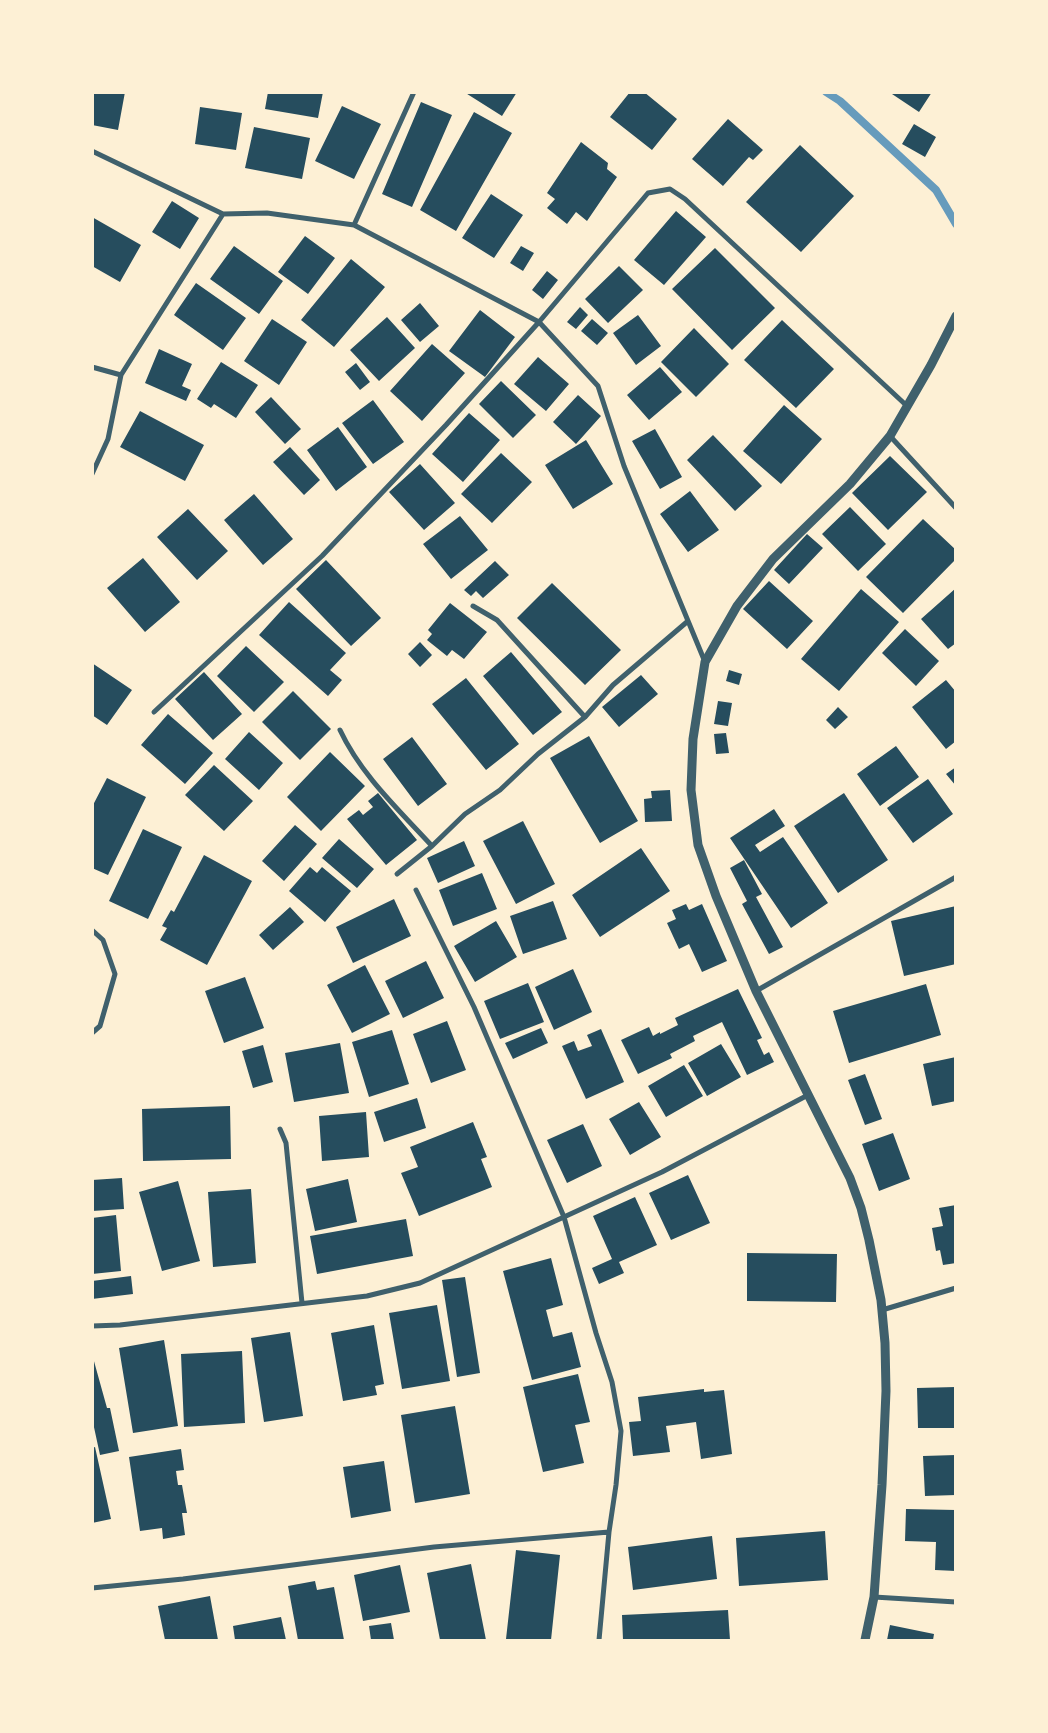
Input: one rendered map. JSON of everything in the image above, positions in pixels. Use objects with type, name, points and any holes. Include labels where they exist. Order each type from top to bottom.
[{"type":"street","points":[[354,225],[414,92]]},
{"type":"street","points":[[92,151],[223,214],[267,213],[354,225],[540,322],[598,386],[624,466],[705,662]]},
{"type":"street","points":[[154,712],[322,556],[453,418],[540,322],[648,193],[670,189],[685,199],[907,406]]},
{"type":"street","points":[[92,474],[108,439],[121,375],[223,214]]},
{"type":"street","points":[[865,1640],[874,1596],[882,1485],[886,1391],[881,1300],[861,1208],[850,1178],[756,991],[716,896],[698,845],[691,790],[693,739],[705,662],[737,606],[774,559],[850,484],[890,436],[931,365],[956,316]]},
{"type":"street","points":[[92,367],[121,375]]},
{"type":"street","points":[[890,436],[956,508]]},
{"type":"street","points":[[473,606],[497,620],[585,717]]},
{"type":"street","points":[[397,874],[432,846],[465,814],[500,790],[538,754],[585,717],[612,685],[688,621]]},
{"type":"street","points":[[340,730],[348,748],[359,765],[432,846]]},
{"type":"street","points":[[756,991],[956,877]]},
{"type":"street","points":[[416,890],[474,1007],[564,1217],[596,1333],[612,1382],[621,1431],[599,1640]]},
{"type":"street","points":[[92,930],[103,940],[115,974],[100,1026],[92,1033]]},
{"type":"street","points":[[92,1326],[367,1296],[420,1283],[662,1172],[808,1095]]},
{"type":"street","points":[[280,1129],[286,1143],[302,1303]]},
{"type":"street","points":[[882,1310],[956,1288]]},
{"type":"street","points":[[92,1588],[183,1579],[434,1547],[610,1532]]},
{"type":"street","points":[[874,1596],[956,1602]]},
{"type":"building","points":[[92,92],[125,92],[118,130],[92,125]]},
{"type":"building","points":[[268,92],[323,92],[318,118],[265,109]]},
{"type":"building","points":[[464,92],[517,92],[502,116]]},
{"type":"building","points":[[630,92],[644,92],[677,119],[652,150],[610,117]]},
{"type":"building","points":[[889,92],[932,92],[919,112]]},
{"type":"building","points":[[421,102],[452,115],[412,207],[382,194]]},
{"type":"building","points":[[342,106],[381,124],[354,179],[315,161]]},
{"type":"building","points":[[200,107],[242,113],[236,150],[195,144]]},
{"type":"building","points":[[474,112],[512,133],[456,231],[420,210]]},
{"type":"building","points":[[728,119],[763,150],[753,160],[749,157],[723,186],[692,159]]},
{"type":"building","points":[[914,124],[936,137],[925,157],[902,144]]},
{"type":"building","points":[[254,127],[310,138],[302,179],[245,168]]},
{"type":"building","points":[[581,142],[608,163],[607,169],[617,177],[587,221],[576,212],[567,224],[547,208],[555,199],[547,193]]},
{"type":"building","points":[[800,145],[854,196],[801,252],[746,202]]},
{"type":"building","points":[[491,194],[523,215],[494,258],[462,238]]},
{"type":"building","points":[[172,201],[199,218],[180,249],[152,232]]},
{"type":"building","points":[[676,211],[706,237],[664,285],[634,260]]},
{"type":"building","points":[[92,217],[141,245],[120,282],[92,266]]},
{"type":"building","points":[[305,236],[335,258],[308,294],[278,272]]},
{"type":"building","points":[[234,246],[283,281],[259,314],[210,279]]},
{"type":"building","points":[[521,246],[534,253],[523,271],[510,263]]},
{"type":"building","points":[[715,248],[775,308],[732,350],[672,289]]},
{"type":"building","points":[[351,259],[385,287],[334,347],[301,320]]},
{"type":"building","points":[[619,266],[643,290],[608,323],[585,299]]},
{"type":"building","points":[[547,271],[558,280],[543,299],[532,290]]},
{"type":"building","points":[[196,283],[246,318],[223,350],[174,315]]},
{"type":"building","points":[[420,303],[439,326],[420,342],[401,320]]},
{"type":"building","points":[[580,307],[588,315],[576,329],[567,322]]},
{"type":"building","points":[[480,310],[515,337],[485,377],[449,351]]},
{"type":"building","points":[[638,315],[661,346],[636,365],[613,333]]},
{"type":"building","points":[[387,317],[415,348],[379,381],[350,350]]},
{"type":"building","points":[[272,319],[307,342],[279,385],[244,361]]},
{"type":"building","points":[[592,319],[608,333],[597,345],[581,331]]},
{"type":"building","points":[[782,320],[834,369],[796,408],[744,360]]},
{"type":"building","points":[[694,328],[729,364],[696,397],[661,362]]},
{"type":"building","points":[[432,344],[465,373],[422,421],[390,391]]},
{"type":"building","points":[[159,349],[192,364],[182,386],[191,390],[186,401],[145,383]]},
{"type":"building","points":[[538,357],[569,384],[546,411],[514,384]]},
{"type":"building","points":[[221,362],[258,385],[236,418],[214,404],[211,408],[197,399]]},
{"type":"building","points":[[356,363],[370,382],[360,390],[345,372]]},
{"type":"building","points":[[660,367],[682,392],[649,420],[627,395]]},
{"type":"building","points":[[501,381],[536,415],[513,438],[479,404]]},
{"type":"building","points":[[578,395],[601,416],[576,444],[553,422]]},
{"type":"building","points":[[271,397],[301,429],[285,444],[255,412]]},
{"type":"building","points":[[373,400],[404,442],[373,464],[342,423]]},
{"type":"building","points":[[784,405],[822,439],[781,484],[743,451]]},
{"type":"building","points":[[140,411],[204,445],[185,481],[120,447]]},
{"type":"building","points":[[469,413],[500,440],[463,482],[432,454]]},
{"type":"building","points":[[338,427],[367,467],[336,491],[307,450]]},
{"type":"building","points":[[655,429],[682,477],[660,489],[632,441]]},
{"type":"building","points":[[713,435],[762,486],[735,511],[687,460]]},
{"type":"building","points":[[586,440],[613,484],[573,509],[545,465]]},
{"type":"building","points":[[290,447],[320,480],[304,495],[273,462]]},
{"type":"building","points":[[501,453],[532,482],[492,523],[461,494]]},
{"type":"building","points":[[890,456],[927,492],[888,530],[852,493]]},
{"type":"building","points":[[420,464],[455,503],[424,530],[389,492]]},
{"type":"building","points":[[690,491],[719,530],[688,552],[660,514]]},
{"type":"building","points":[[254,494],[293,539],[263,565],[224,520]]},
{"type":"building","points":[[850,507],[886,544],[858,571],[822,534]]},
{"type":"building","points":[[188,509],[228,551],[197,580],[157,537]]},
{"type":"building","points":[[460,516],[488,550],[451,579],[423,544]]},
{"type":"building","points":[[923,519],[956,550],[956,559],[903,613],[866,577]]},
{"type":"building","points":[[807,534],[823,548],[789,584],[774,570]]},
{"type":"building","points":[[143,558],[180,602],[145,632],[107,588]]},
{"type":"building","points":[[326,560],[381,618],[351,646],[296,589]]},
{"type":"building","points":[[495,561],[509,575],[483,598],[476,591],[471,596],[464,590]]},
{"type":"building","points":[[769,581],[813,621],[787,649],[743,609]]},
{"type":"building","points":[[552,583],[621,650],[585,685],[517,618]]},
{"type":"building","points":[[956,588],[956,643],[948,649],[921,619]]},
{"type":"building","points":[[861,589],[899,622],[839,691],[801,659]]},
{"type":"building","points":[[289,602],[346,653],[330,670],[342,680],[328,696],[259,635]]},
{"type":"building","points":[[450,603],[487,632],[464,659],[452,650],[447,656],[427,640],[432,634],[428,630]]},
{"type":"building","points":[[905,629],[939,661],[916,686],[882,653]]},
{"type":"building","points":[[420,642],[432,655],[420,667],[408,654]]},
{"type":"building","points":[[246,646],[284,682],[254,712],[217,676]]},
{"type":"building","points":[[511,652],[562,712],[533,735],[483,676]]},
{"type":"building","points":[[92,663],[132,690],[107,725],[92,715]]},
{"type":"building","points":[[729,670],[742,674],[739,685],[726,681]]},
{"type":"building","points":[[204,672],[242,714],[213,740],[175,699]]},
{"type":"building","points":[[641,675],[658,694],[619,727],[602,707]]},
{"type":"building","points":[[466,678],[519,744],[486,770],[432,704]]},
{"type":"building","points":[[946,680],[956,692],[956,741],[946,749],[912,707]]},
{"type":"building","points":[[293,691],[331,729],[300,760],[262,722]]},
{"type":"building","points":[[718,701],[732,703],[728,726],[714,724]]},
{"type":"building","points":[[838,707],[848,717],[835,729],[826,720]]},
{"type":"building","points":[[168,714],[213,753],[185,784],[141,745]]},
{"type":"building","points":[[249,732],[283,763],[259,790],[225,759]]},
{"type":"building","points":[[726,733],[729,753],[716,754],[714,734]]},
{"type":"building","points":[[589,736],[638,821],[600,843],[550,758]]},
{"type":"building","points":[[412,737],[447,784],[418,806],[383,759]]},
{"type":"building","points":[[896,746],[919,777],[880,806],[857,774]]},
{"type":"building","points":[[330,752],[365,786],[321,831],[287,797]]},
{"type":"building","points":[[214,765],[253,801],[224,831],[185,795]]},
{"type":"building","points":[[956,767],[956,786],[946,774]]},
{"type":"building","points":[[107,778],[146,797],[108,875],[92,868],[92,807]]},
{"type":"building","points":[[928,779],[953,814],[913,843],[887,808]]},
{"type":"building","points":[[670,790],[672,821],[645,822],[644,799],[652,798],[651,791]]},
{"type":"building","points":[[378,793],[417,840],[386,865],[347,819],[359,810],[363,815],[373,807],[368,801]]},
{"type":"building","points":[[844,793],[888,860],[838,893],[794,826]]},
{"type":"building","points":[[774,809],[785,826],[755,845],[760,852],[783,837],[828,903],[791,928],[730,838]]},
{"type":"building","points":[[523,821],[555,884],[516,904],[483,841]]},
{"type":"building","points":[[295,825],[317,844],[284,881],[262,861]]},
{"type":"building","points":[[143,829],[182,847],[148,919],[109,901]]},
{"type":"building","points":[[339,839],[374,869],[357,888],[322,858]]},
{"type":"building","points":[[464,841],[475,866],[438,883],[427,858]]},
{"type":"building","points":[[641,848],[670,891],[600,937],[572,895]]},
{"type":"building","points":[[204,855],[252,881],[207,965],[160,940],[167,928],[162,926],[171,910],[174,912]]},
{"type":"building","points":[[744,860],[762,894],[756,897],[783,947],[769,954],[742,904],[747,901],[730,868]]},
{"type":"building","points":[[310,867],[317,873],[322,867],[351,891],[325,922],[289,891]]},
{"type":"building","points":[[482,873],[497,909],[453,926],[439,890]]},
{"type":"building","points":[[394,899],[411,936],[353,963],[336,927]]},
{"type":"building","points":[[553,901],[567,939],[523,954],[510,916]]},
{"type":"building","points":[[686,904],[689,910],[702,904],[727,961],[702,972],[689,944],[679,949],[667,923],[676,919],[672,910]]},
{"type":"building","points":[[956,906],[956,964],[904,976],[891,921]]},
{"type":"building","points":[[290,907],[304,922],[273,950],[259,935]]},
{"type":"building","points":[[496,921],[517,957],[475,982],[454,946]]},
{"type":"building","points":[[426,961],[444,998],[403,1018],[385,981]]},
{"type":"building","points":[[365,965],[390,1014],[352,1033],[327,985]]},
{"type":"building","points":[[573,969],[592,1012],[554,1030],[535,987]]},
{"type":"building","points":[[245,977],[264,1028],[224,1043],[205,991]]},
{"type":"building","points":[[528,983],[544,1022],[500,1039],[484,1001]]},
{"type":"building","points":[[926,984],[941,1035],[849,1063],[833,1011]]},
{"type":"building","points":[[738,989],[762,1038],[757,1040],[764,1055],[769,1052],[774,1062],[747,1075],[722,1022],[693,1036],[695,1041],[670,1054],[672,1058],[638,1074],[621,1040],[649,1027],[653,1036],[660,1032],[660,1034],[678,1025],[675,1018]]},
{"type":"building","points":[[447,1021],[466,1070],[431,1083],[413,1034]]},
{"type":"building","points":[[541,1028],[548,1043],[513,1059],[505,1043]]},
{"type":"building","points":[[601,1029],[624,1082],[586,1099],[562,1046],[574,1041],[578,1051],[592,1046],[587,1035]]},
{"type":"building","points":[[392,1030],[409,1084],[369,1097],[352,1042]]},
{"type":"building","points":[[340,1043],[349,1093],[294,1102],[285,1053]]},
{"type":"building","points":[[721,1044],[741,1077],[707,1096],[688,1063]]},
{"type":"building","points":[[263,1045],[273,1082],[253,1088],[242,1051]]},
{"type":"building","points":[[956,1057],[956,1101],[932,1106],[923,1064]]},
{"type":"building","points":[[684,1065],[703,1096],[666,1117],[648,1086]]},
{"type":"building","points":[[865,1074],[882,1119],[865,1125],[848,1080]]},
{"type":"building","points":[[417,1098],[426,1128],[384,1142],[374,1112]]},
{"type":"building","points":[[639,1102],[661,1137],[630,1155],[609,1119]]},
{"type":"building","points":[[230,1106],[231,1159],[143,1161],[142,1109]]},
{"type":"building","points":[[366,1112],[369,1157],[322,1161],[319,1116]]},
{"type":"building","points":[[473,1122],[487,1157],[481,1159],[492,1187],[419,1216],[401,1173],[418,1167],[410,1147]]},
{"type":"building","points":[[583,1124],[602,1166],[567,1183],[547,1140]]},
{"type":"building","points":[[893,1133],[910,1179],[879,1191],[862,1144]]},
{"type":"building","points":[[688,1175],[710,1223],[671,1240],[649,1193]]},
{"type":"building","points":[[122,1178],[124,1209],[92,1211],[92,1180]]},
{"type":"building","points":[[348,1179],[357,1222],[315,1231],[306,1189]]},
{"type":"building","points":[[178,1181],[200,1261],[162,1271],[139,1192]]},
{"type":"building","points":[[251,1189],[256,1263],[213,1267],[208,1192]]},
{"type":"building","points":[[635,1197],[657,1245],[619,1262],[624,1273],[599,1284],[592,1268],[612,1259],[593,1216]]},
{"type":"building","points":[[956,1205],[956,1263],[943,1265],[940,1250],[936,1251],[932,1228],[943,1226],[939,1208]]},
{"type":"building","points":[[116,1215],[121,1271],[92,1274],[92,1218]]},
{"type":"building","points":[[406,1219],[413,1256],[317,1274],[310,1236]]},
{"type":"building","points":[[747,1253],[837,1254],[836,1302],[747,1301]]},
{"type":"building","points":[[551,1258],[563,1305],[546,1310],[553,1337],[572,1332],[581,1367],[532,1380],[503,1271]]},
{"type":"building","points":[[131,1276],[133,1294],[92,1299],[92,1281]]},
{"type":"building","points":[[465,1277],[480,1373],[457,1377],[442,1280]]},
{"type":"building","points":[[437,1305],[450,1381],[402,1389],[389,1313]]},
{"type":"building","points":[[374,1325],[384,1384],[375,1386],[377,1395],[343,1401],[331,1333]]},
{"type":"building","points":[[290,1332],[303,1416],[264,1422],[251,1338]]},
{"type":"building","points":[[164,1340],[178,1426],[133,1433],[119,1348]]},
{"type":"building","points":[[242,1351],[245,1423],[184,1427],[181,1354]]},
{"type":"building","points":[[92,1354],[107,1408],[110,1408],[119,1451],[100,1455],[92,1418]]},
{"type":"building","points":[[578,1374],[590,1422],[575,1425],[584,1463],[543,1472],[523,1387]]},
{"type":"building","points":[[956,1387],[956,1428],[918,1428],[917,1388]]},
{"type":"building","points":[[704,1389],[704,1392],[724,1390],[732,1454],[701,1459],[696,1422],[666,1426],[670,1452],[633,1456],[629,1422],[641,1421],[638,1397]]},
{"type":"building","points":[[455,1406],[470,1494],[415,1503],[401,1415]]},
{"type":"building","points":[[95,1447],[111,1519],[92,1523],[92,1448]]},
{"type":"building","points":[[181,1449],[184,1470],[176,1471],[178,1485],[182,1485],[187,1513],[182,1513],[185,1535],[163,1539],[162,1528],[140,1531],[129,1457]]},
{"type":"building","points":[[956,1455],[956,1495],[925,1496],[923,1456]]},
{"type":"building","points":[[384,1461],[391,1511],[351,1518],[343,1467]]},
{"type":"building","points":[[906,1509],[956,1510],[956,1571],[935,1570],[936,1542],[905,1541]]},
{"type":"building","points":[[825,1531],[828,1580],[739,1586],[736,1538]]},
{"type":"building","points":[[712,1536],[717,1579],[633,1590],[628,1547]]},
{"type":"building","points":[[516,1550],[560,1555],[551,1640],[506,1639]]},
{"type":"building","points":[[471,1564],[486,1640],[440,1640],[427,1573]]},
{"type":"building","points":[[400,1565],[410,1612],[363,1621],[354,1575]]},
{"type":"building","points":[[315,1581],[317,1590],[334,1587],[344,1640],[298,1640],[288,1586]]},
{"type":"building","points":[[210,1596],[218,1640],[165,1640],[158,1606]]},
{"type":"building","points":[[728,1610],[730,1640],[623,1640],[622,1615]]},
{"type":"building","points":[[281,1617],[286,1640],[235,1640],[233,1626]]},
{"type":"building","points":[[391,1623],[394,1640],[371,1640],[369,1626]]},
{"type":"building","points":[[890,1625],[934,1634],[933,1640],[887,1640]]},
{"type":"waterway","points":[[826,92],[840,101],[936,190],[956,224]]}]
